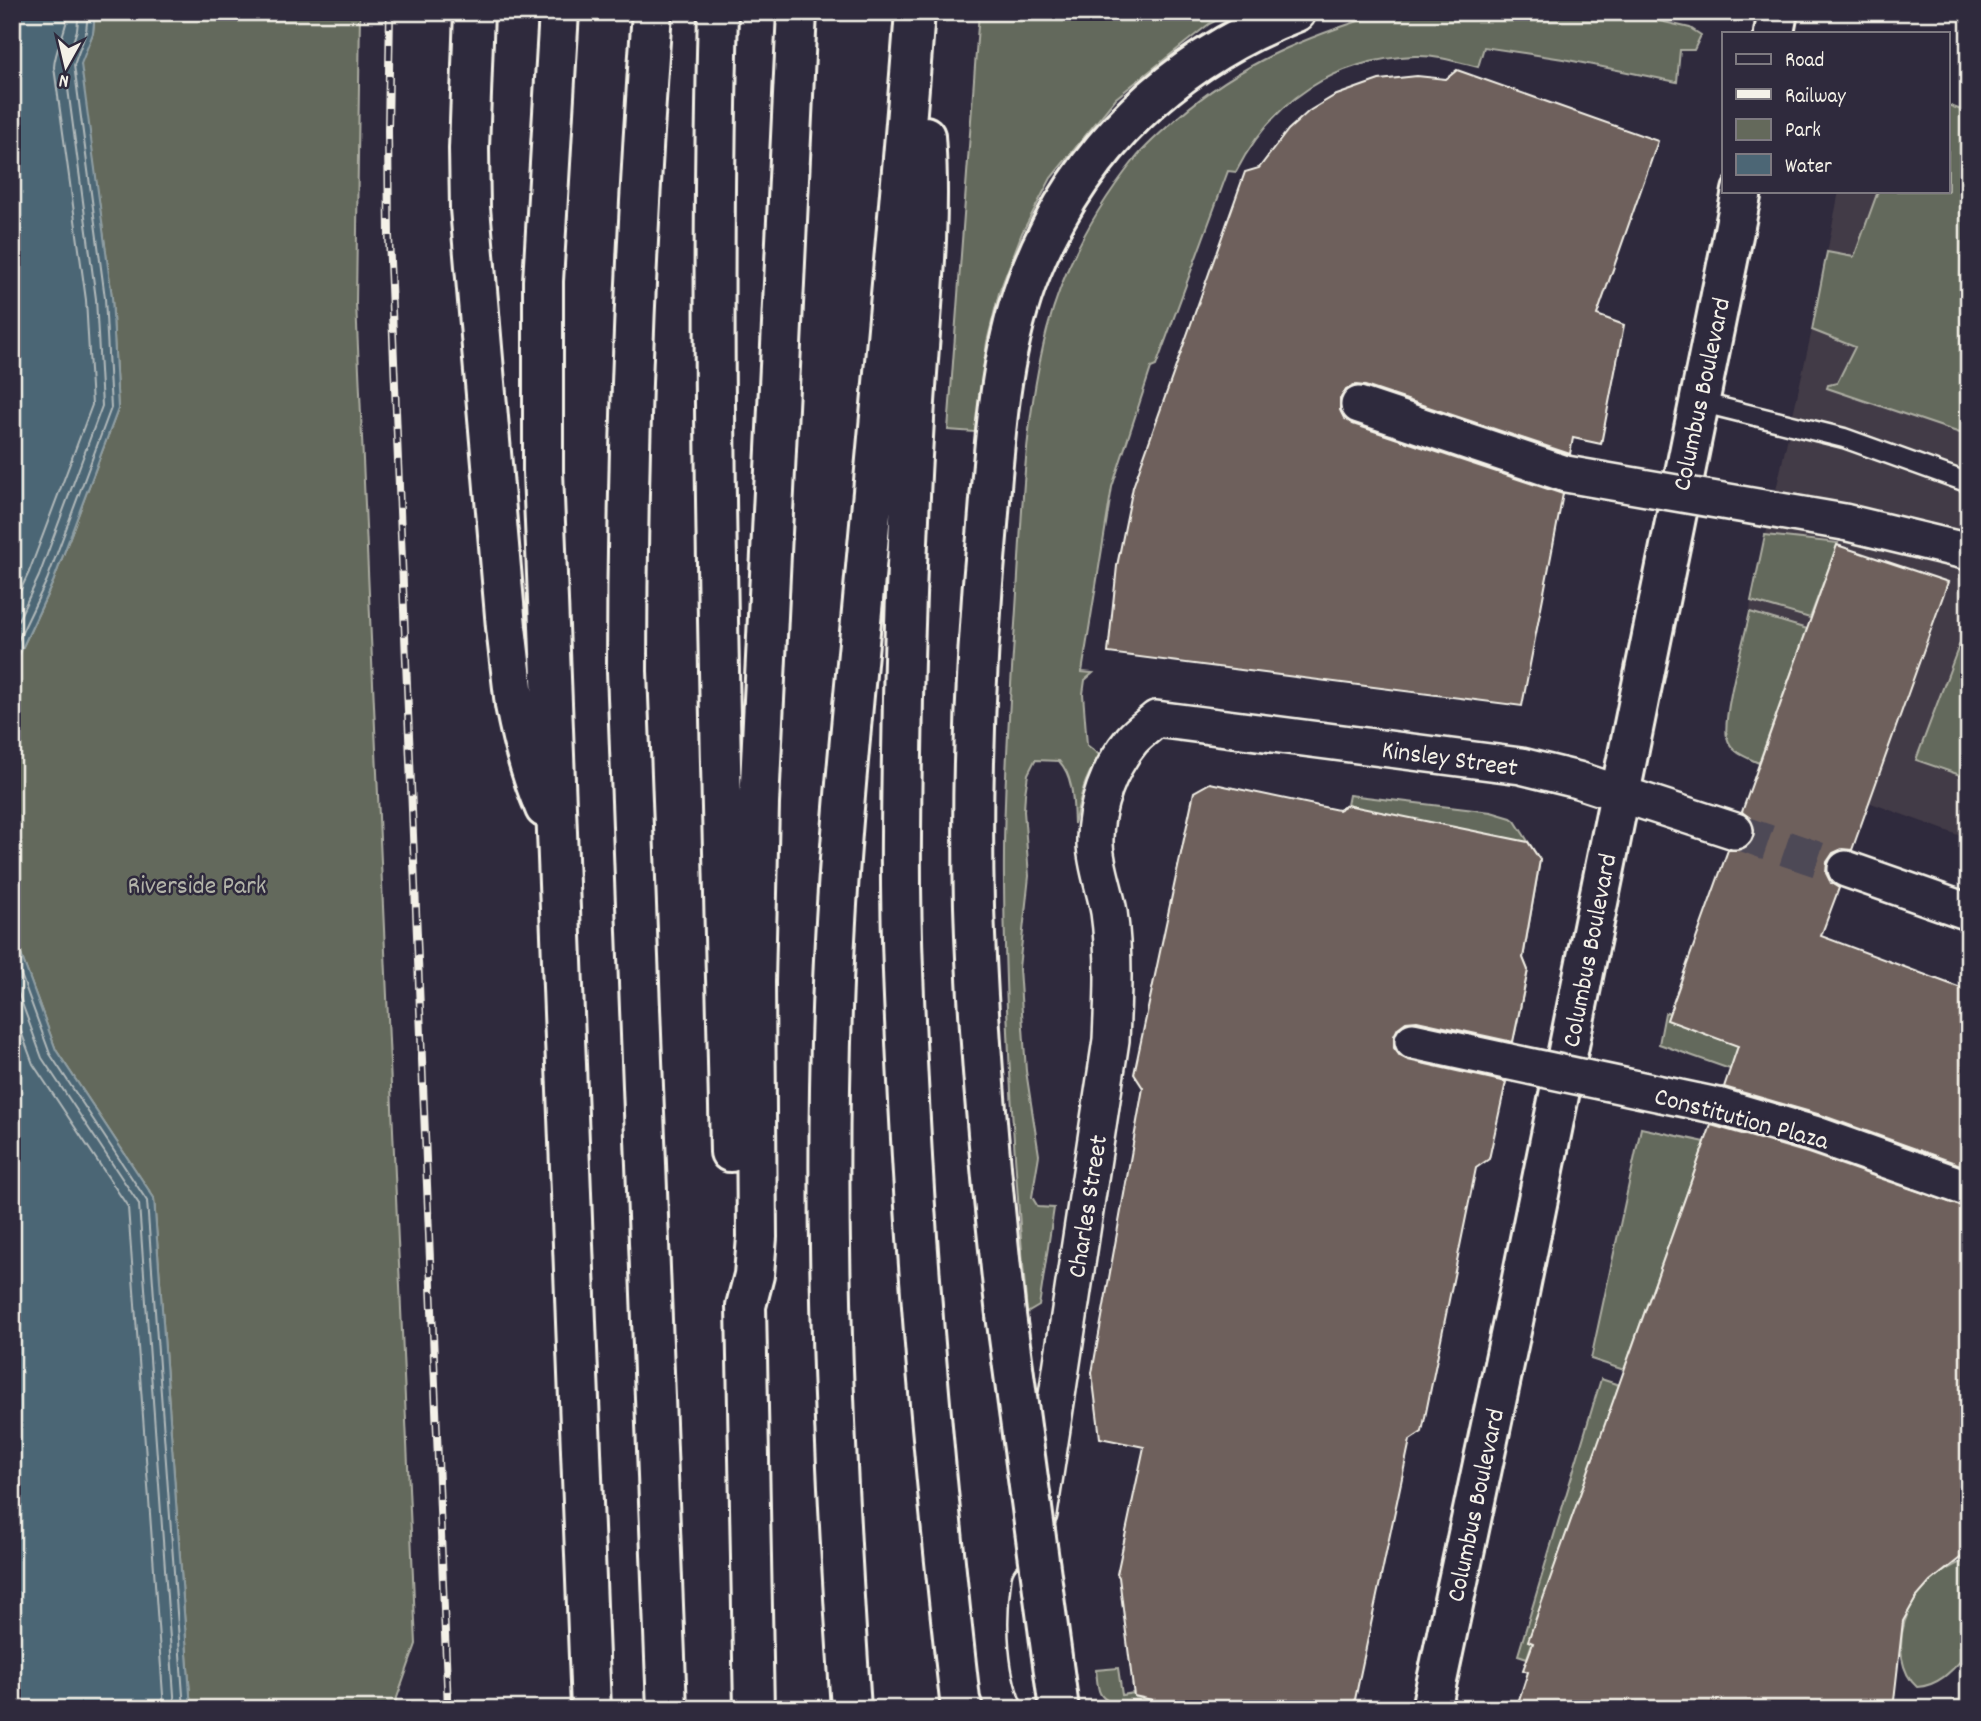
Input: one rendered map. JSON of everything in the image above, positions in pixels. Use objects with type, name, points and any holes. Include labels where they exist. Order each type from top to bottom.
[{"type":"main road","points":[[474,12],[470,208],[506,627],[522,746],[532,779],[556,832]]},
{"type":"main road","points":[[559,12],[545,242],[542,381],[545,547],[591,1709]]},
{"type":"main road","points":[[652,12],[634,304],[627,550],[627,671],[667,1709]]},
{"type":"main road","points":[[718,12],[714,247],[715,406],[733,1254],[747,1306]]},
{"type":"main road","points":[[754,1709],[747,1306],[754,1275],[757,1237],[755,982],[759,804],[797,12]]},
{"type":"main road","points":[[1059,1709],[1006,1315],[979,1014],[974,841],[978,673],[985,561],[1000,408],[1010,345],[1031,272],[1068,199],[1116,135],[1177,76],[1252,31],[1296,12]]},
{"type":"main road","points":[[1774,32],[1778,12]]},
{"type":"main road","points":[[914,28],[925,124],[928,187],[914,410],[908,578],[901,825],[902,922],[915,1219],[939,1515],[961,1706]]},
{"type":"main road","points":[[851,1709],[838,1520],[830,1293],[829,1135],[833,984],[841,841],[914,28]]},
{"type":"main road","name":"Columbus Boulevard","points":[[1431,1709],[1518,1298],[1742,192]]},
{"type":"street","points":[[1359,405],[1566,474],[1844,522],[1969,552]]},
{"type":"street","name":"Kinsley Street","points":[[1156,719],[1549,771],[1735,831]]},
{"type":"street","name":"Charles Street","points":[[1047,1709],[1034,1686],[1030,1664],[1029,1590],[1111,1040],[1113,962],[1109,910],[1095,845],[1096,819],[1102,794],[1116,763],[1133,739],[1156,719]]},
{"type":"street","points":[[1846,869],[1969,912]]},
{"type":"street","name":"Constitution Plaza","points":[[1413,1041],[1718,1106],[1814,1134],[1969,1189]]},
{"type":"lane","points":[[1699,402],[1844,438],[1969,482]]},
{"type":"shaded area","points":[[1950,106],[1969,112],[1969,839],[1737,754],[1727,737],[1727,719],[1751,601],[1812,330],[1839,192],[1950,192]]},
{"type":"green space","name":"Riverside Park","points":[[95,12],[360,12],[356,303],[416,1644],[393,1709],[191,1709],[154,1198],[56,1050],[12,930],[12,670],[53,582],[118,409],[112,297],[80,64],[93,33]]},
{"type":"green space","points":[[979,12],[1233,12],[1209,24],[1116,98],[1051,178],[1022,233],[999,293],[987,342],[975,432],[948,430]]},
{"type":"green space","points":[[1387,12],[1621,12],[1690,28],[1701,35],[1694,50],[1680,50],[1677,82],[1563,59],[1484,47],[1478,67],[1423,56],[1386,59],[1358,65],[1332,75],[1287,105],[1268,124],[1236,172],[1228,171],[1156,366],[1151,368],[1112,487],[1082,672],[1093,673],[1085,680],[1083,694],[1087,745],[1102,757],[1087,779],[1074,824],[1070,782],[1059,761],[1035,760],[1028,774],[1024,811],[1029,876],[1019,968],[1026,1071],[1039,1155],[1032,1197],[1038,1207],[1054,1208],[1039,1306],[1027,1313],[1009,1045],[1004,883],[1005,815],[1025,468],[1033,398],[1047,330],[1062,284],[1082,240],[1120,178],[1155,138],[1201,98],[1251,66],[1303,41]]},
{"type":"green space","points":[[1950,106],[1969,113],[1969,436],[1827,388],[1828,385],[1837,383],[1855,347],[1812,330],[1827,252],[1854,257],[1878,192],[1950,192]]},
{"type":"green space","points":[[1765,535],[1838,543],[1810,618],[1751,601]]},
{"type":"green space","points":[[1750,612],[1807,629],[1759,763],[1732,747],[1726,727]]},
{"type":"green space","points":[[1969,619],[1969,778],[1916,760]]},
{"type":"green space","points":[[1349,795],[1491,812],[1515,821],[1540,860],[1523,958],[1528,970],[1515,1033],[1343,811],[1338,810],[1347,805]]},
{"type":"green space","points":[[1670,1012],[1667,1020],[1694,1030],[1754,1038],[1741,1073],[1659,1044],[1665,1013]]},
{"type":"green space","points":[[1641,1128],[1705,1142],[1624,1370],[1591,1359]]},
{"type":"green space","points":[[1601,1379],[1619,1385],[1527,1658],[1518,1655]]},
{"type":"green space","points":[[1961,1562],[1969,1564],[1969,1652],[1940,1680],[1917,1687],[1907,1674],[1902,1658],[1903,1627],[1915,1600],[1924,1589],[1934,1578]]},
{"type":"green space","points":[[1118,1668],[1122,1695],[1134,1693],[1135,1697],[1193,1709],[1128,1707],[1106,1699],[1099,1691],[1096,1670]]},
{"type":"water","points":[[12,12],[95,12],[93,33],[81,64],[112,297],[118,409],[53,582],[12,670]]},
{"type":"water","points":[[12,930],[56,1050],[154,1198],[191,1709],[12,1709]]},
{"type":"building","points":[[1457,70],[1658,141],[1597,315],[1624,325],[1601,444],[1573,438],[1570,454],[1365,386],[1356,385],[1346,390],[1340,399],[1340,410],[1344,418],[1353,424],[1563,494],[1522,706],[1108,653],[1117,566],[1133,487],[1245,172],[1259,168],[1288,130],[1309,111],[1334,96],[1379,80],[1417,76],[1446,79]]},
{"type":"building","points":[[1837,545],[1948,582],[1852,850],[1842,849],[1833,853],[1827,862],[1826,873],[1831,883],[1839,888],[1821,936],[1969,991],[1969,1168],[1821,1115],[1724,1087],[1738,1046],[1667,1020],[1728,850],[1740,850],[1754,838],[1754,826],[1750,818],[1742,812]]},
{"type":"building","points":[[1210,783],[1338,810],[1347,805],[1528,842],[1540,860],[1523,958],[1528,970],[1513,1042],[1417,1021],[1406,1022],[1398,1028],[1394,1036],[1394,1048],[1400,1056],[1408,1060],[1506,1082],[1489,1159],[1476,1168],[1422,1432],[1410,1440],[1353,1709],[1193,1709],[1134,1696],[1117,1574],[1144,1447],[1100,1438],[1092,1373],[1143,1088],[1134,1074],[1194,792]]},
{"type":"building","points":[[1711,1125],[1808,1153],[1969,1209],[1969,1551],[1930,1582],[1916,1598],[1903,1621],[1893,1709],[1516,1709],[1528,1672],[1523,1670],[1533,1643],[1528,1641]]},
{"type":"tunnel","points":[[1735,831],[1846,869]]},
{"type":"railway","points":[[390,12],[389,236],[448,1709]]}]
